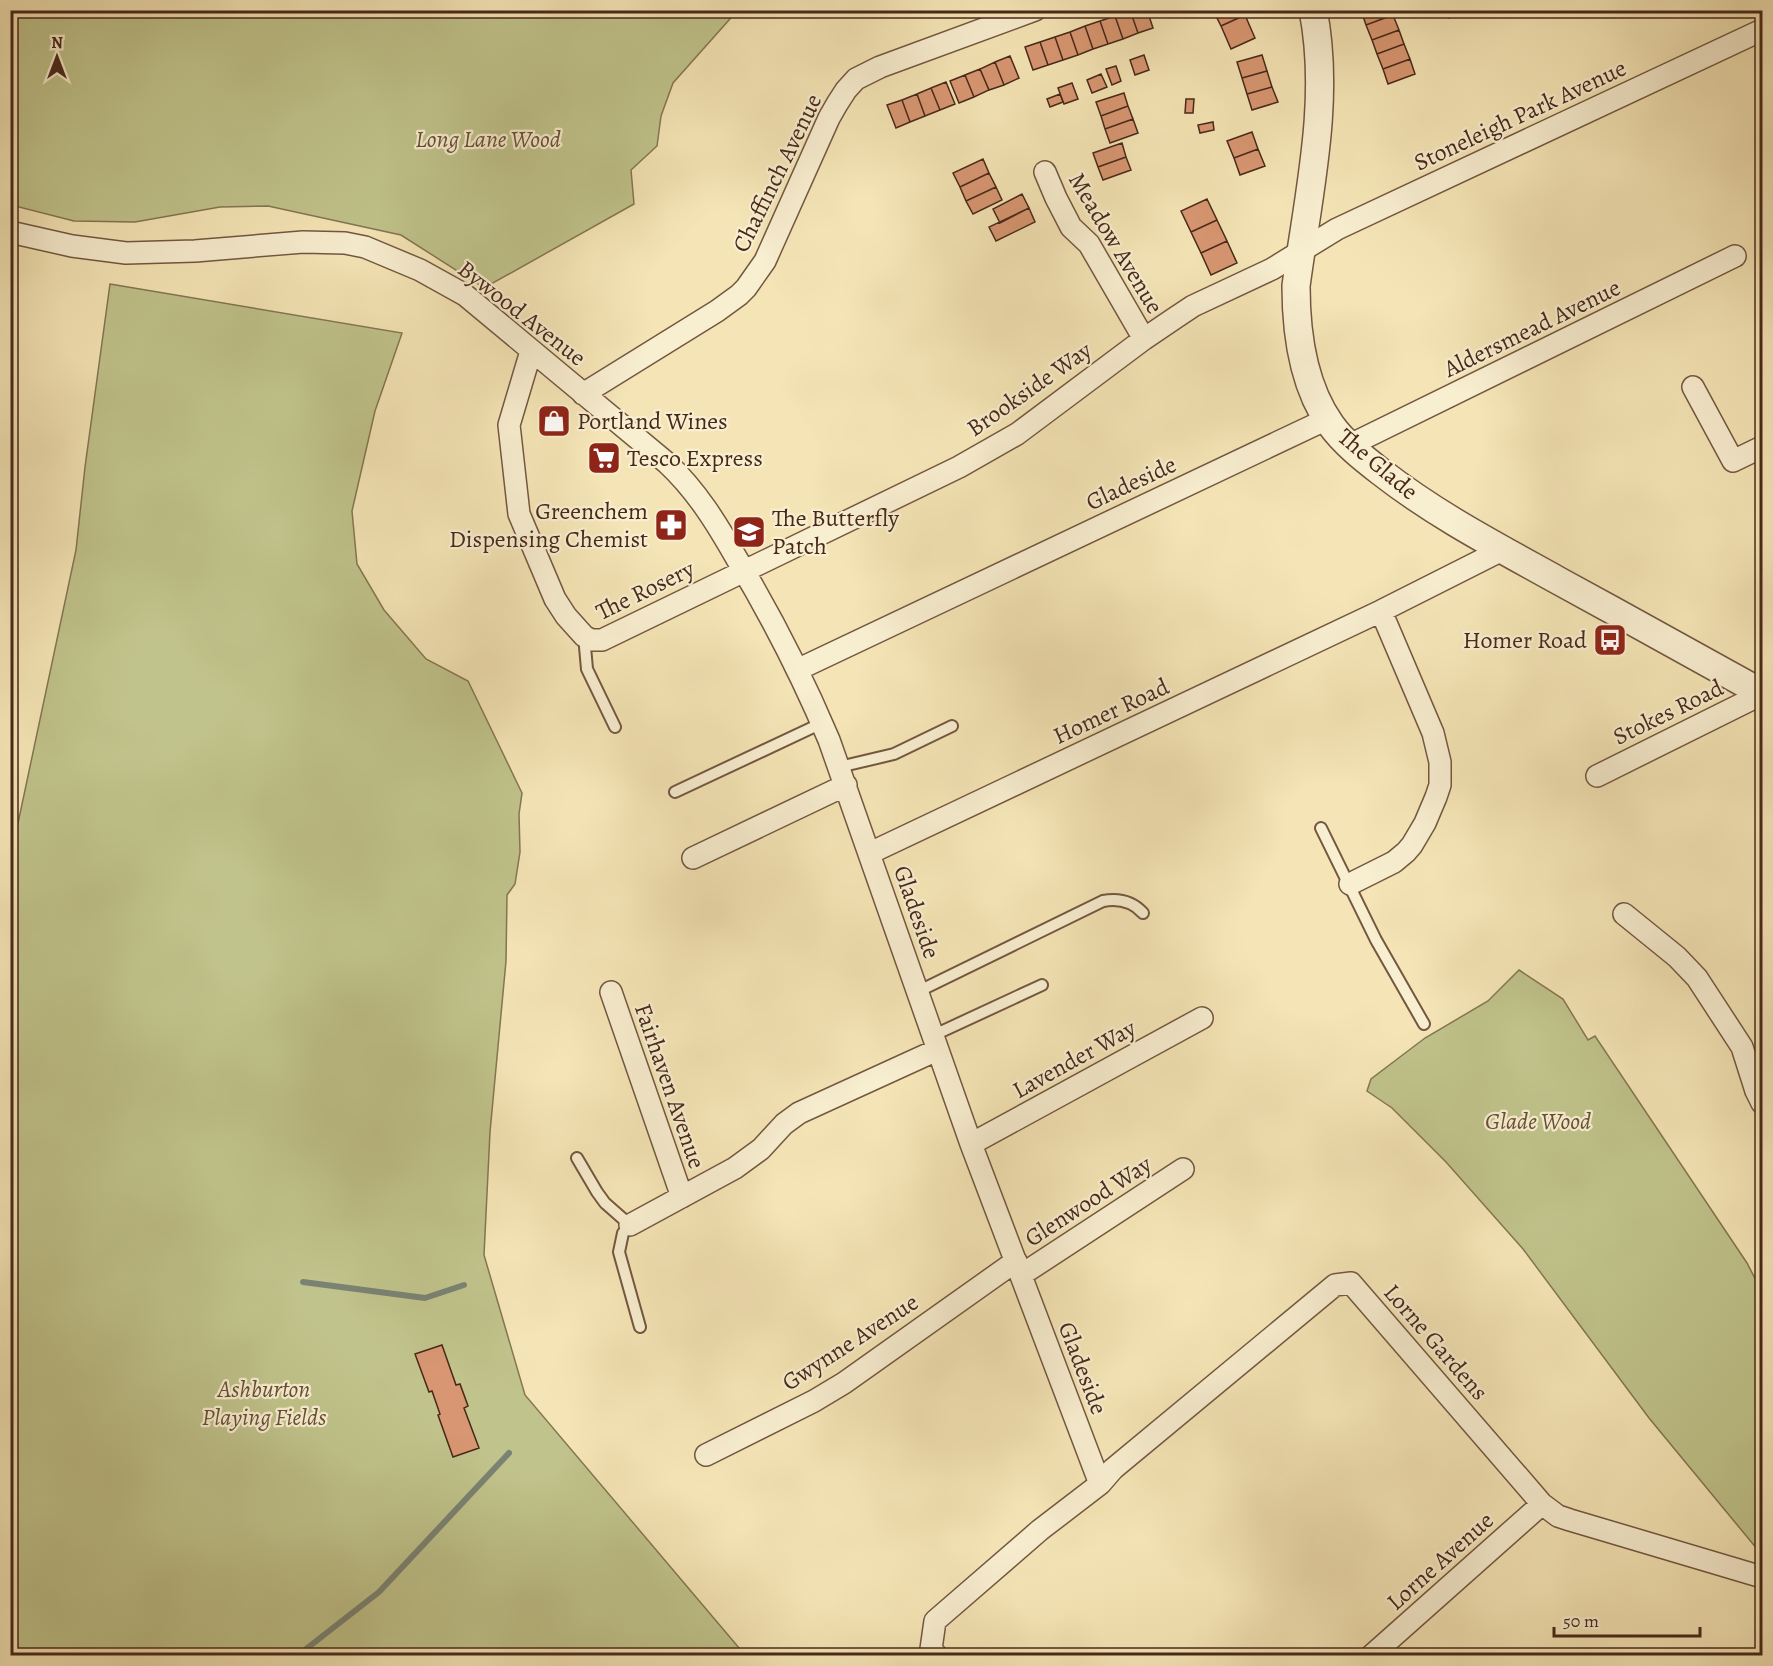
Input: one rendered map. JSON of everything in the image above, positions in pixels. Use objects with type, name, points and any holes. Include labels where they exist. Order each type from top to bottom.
[{"type":"street","name":"Chaffinch Avenue","points":[[583,394],[717,311],[746,288],[765,261],[829,118],[846,90],[856,79],[887,64],[1035,10]]},
{"type":"street","name":"The Glade","points":[[1319,13],[1320,95],[1296,286],[1299,334],[1304,362],[1311,385],[1327,419],[1333,428],[1372,465],[1429,506],[1502,550],[1762,694]]},
{"type":"street","name":"Stoneleigh Park Avenue","points":[[1302,251],[1337,229],[1762,30]]},
{"type":"street","name":"Meadow Avenue","points":[[1045,172],[1071,227],[1089,244],[1144,339]]},
{"type":"street","name":"Bywood Avenue","points":[[10,232],[72,246],[126,253],[195,252],[303,242],[345,243],[383,254],[451,287],[465,295],[681,476],[705,506],[799,669]]},
{"type":"street","name":"Brookside Way","points":[[744,571],[997,446],[1037,420],[1144,339],[1193,306],[1272,269],[1302,251]]},
{"type":"street","name":"Aldersmead Avenue","points":[[1350,445],[1735,256]]},
{"type":"street","name":"The Rosery","points":[[531,351],[509,425],[519,514],[555,599],[575,628],[591,640],[602,640],[744,571]]},
{"type":"street","points":[[1694,387],[1733,461],[1762,447]]},
{"type":"street","name":"Gladeside","points":[[1100,1484],[971,1144],[842,776],[799,669],[1327,419]]},
{"type":"street","name":"Homer Road","points":[[870,853],[1381,611],[1502,550]]},
{"type":"street","points":[[1350,884],[1394,862],[1406,852],[1425,823],[1440,785],[1440,762],[1433,733],[1381,611]]},
{"type":"street","name":"Stokes Road","points":[[1597,776],[1762,694]]},
{"type":"street","points":[[693,858],[842,776]]},
{"type":"street","points":[[1624,914],[1677,957],[1696,978],[1746,1054],[1756,1091],[1762,1103]]},
{"type":"street","name":"Fairhaven Avenue","points":[[611,992],[682,1197]]},
{"type":"street","name":"Lavender Way","points":[[971,1144],[1202,1018]]},
{"type":"street","name":"Fairhaven Avenue","points":[[630,1225],[735,1168],[761,1149],[784,1125],[800,1113],[935,1043]]},
{"type":"street","name":"Glenwood Way","points":[[1018,1268],[1183,1169]]},
{"type":"street","name":"Gwynne Avenue","points":[[706,1455],[814,1401],[1018,1268]]},
{"type":"street","name":"Lorne Gardens","points":[[1100,1484],[1113,1469],[1335,1285],[1351,1283],[1542,1504],[1558,1516],[1762,1577]]},
{"type":"street","points":[[937,1656],[931,1649],[935,1621],[1040,1530],[1100,1484]]},
{"type":"street","name":"Lorne Avenue","points":[[1371,1656],[1542,1504]]},
{"type":"lane","points":[[584,636],[587,669],[615,727]]},
{"type":"lane","points":[[675,792],[822,723]]},
{"type":"lane","points":[[842,776],[952,726]]},
{"type":"lane","points":[[1322,828],[1376,940],[1424,1024]]},
{"type":"lane","points":[[917,992],[1103,901],[1117,899],[1138,908],[1143,913]]},
{"type":"lane","points":[[935,1043],[1042,985]]},
{"type":"lane","points":[[577,1158],[597,1192],[630,1225],[623,1233],[619,1252],[640,1327]]},
{"type":"green space","name":"Long Lane Wood","points":[[10,11],[737,11],[673,83],[661,116],[657,146],[631,170],[634,204],[484,288],[401,235],[268,206],[220,207],[135,222],[74,221],[11,205]]},
{"type":"green space","name":"Ashburton Playing Fields","points":[[110,284],[402,333],[375,411],[352,511],[357,564],[384,610],[426,659],[468,681],[522,793],[519,814],[520,852],[515,884],[507,895],[506,961],[490,1132],[484,1255],[525,1395],[745,1655],[11,1656],[11,856],[76,550]]},
{"type":"green space","name":"Glade Wood","points":[[1519,970],[1563,999],[1588,1040],[1595,1036],[1747,1263],[1762,1292],[1762,1555],[1649,1418],[1523,1249],[1446,1162],[1392,1108],[1367,1091],[1371,1079],[1425,1038],[1488,1001]]},
{"type":"building","points":[[1130,10],[1147,10],[1153,28],[1138,33]]},
{"type":"building","points":[[1130,10],[1138,33],[1123,39],[1115,16]]},
{"type":"building","points":[[1150,10],[1166,10],[1167,13],[1152,17]]},
{"type":"building","points":[[1213,10],[1242,10],[1245,15],[1221,26]]},
{"type":"building","points":[[1361,10],[1391,10],[1393,15],[1366,25]]},
{"type":"building","points":[[1446,10],[1467,10],[1449,18]]},
{"type":"building","points":[[1245,15],[1255,38],[1231,49],[1221,26]]},
{"type":"building","points":[[1393,15],[1399,30],[1372,40],[1366,25]]},
{"type":"building","points":[[1115,16],[1123,39],[1108,44],[1100,21]]},
{"type":"building","points":[[1100,21],[1108,44],[1093,49],[1085,26]]},
{"type":"building","points":[[1085,26],[1093,49],[1078,55],[1070,32]]},
{"type":"building","points":[[1399,30],[1404,44],[1377,54],[1372,40]]},
{"type":"building","points":[[1070,32],[1078,55],[1063,60],[1055,37]]},
{"type":"building","points":[[1055,37],[1063,60],[1048,65],[1040,42]]},
{"type":"building","points":[[1040,42],[1048,65],[1033,70],[1025,47]]},
{"type":"building","points":[[1404,44],[1410,59],[1383,69],[1377,54]]},
{"type":"building","points":[[1144,55],[1149,70],[1135,75],[1130,60]]},
{"type":"building","points":[[1262,55],[1267,71],[1242,78],[1237,62]]},
{"type":"building","points":[[1010,56],[1019,78],[1004,85],[995,62]]},
{"type":"building","points":[[1410,59],[1415,74],[1388,84],[1383,69]]},
{"type":"building","points":[[995,62],[1004,85],[989,90],[980,69]]},
{"type":"building","points":[[1116,66],[1121,81],[1112,85],[1106,69]]},
{"type":"building","points":[[980,69],[989,90],[974,97],[965,75]]},
{"type":"building","points":[[1267,71],[1272,87],[1247,94],[1242,78]]},
{"type":"building","points":[[1101,74],[1107,87],[1092,93],[1087,80]]},
{"type":"building","points":[[965,75],[974,97],[959,103],[950,81]]},
{"type":"building","points":[[946,82],[955,104],[940,110],[931,88]]},
{"type":"building","points":[[1072,83],[1078,99],[1064,104],[1058,88]]},
{"type":"building","points":[[1272,87],[1278,102],[1252,110],[1247,94]]},
{"type":"building","points":[[931,88],[940,110],[925,116],[917,94]]},
{"type":"building","points":[[1124,93],[1128,106],[1101,116],[1096,102]]},
{"type":"building","points":[[917,94],[925,116],[910,122],[902,100]]},
{"type":"building","points":[[1060,94],[1063,102],[1050,107],[1047,99]]},
{"type":"building","points":[[1186,99],[1194,99],[1193,113],[1185,113]]},
{"type":"building","points":[[902,100],[910,122],[896,128],[887,105]]},
{"type":"building","points":[[1128,106],[1133,119],[1105,129],[1101,116]]},
{"type":"building","points":[[1133,119],[1138,133],[1110,143],[1105,129]]},
{"type":"building","points":[[1213,122],[1214,130],[1200,133],[1198,125]]},
{"type":"building","points":[[1252,132],[1258,149],[1234,158],[1227,141]]},
{"type":"building","points":[[1122,143],[1126,157],[1098,167],[1093,153]]},
{"type":"building","points":[[1258,149],[1265,166],[1240,175],[1234,158]]},
{"type":"building","points":[[1126,157],[1131,170],[1103,180],[1098,167]]},
{"type":"building","points":[[983,159],[989,173],[960,187],[953,173]]},
{"type":"building","points":[[989,173],[996,187],[966,201],[960,187]]},
{"type":"building","points":[[996,187],[1002,200],[973,214],[966,201]]},
{"type":"building","points":[[1022,194],[1029,208],[1000,223],[993,209]]},
{"type":"building","points":[[1207,199],[1217,220],[1191,232],[1181,211]]},
{"type":"building","points":[[1029,208],[1035,222],[996,241],[989,227]]},
{"type":"building","points":[[1217,220],[1227,241],[1201,253],[1191,232]]},
{"type":"building","points":[[1227,241],[1237,263],[1211,275],[1201,253]]},
{"type":"building","points":[[442,1345],[456,1385],[460,1384],[468,1406],[464,1408],[479,1448],[453,1457],[432,1391],[429,1392],[415,1354]]},
{"type":"waterway","points":[[303,1282],[425,1298],[464,1285]]},
{"type":"waterway","points":[[297,1656],[379,1592],[509,1453]]},
{"type":"place","name":"Portland Wines","points":[[554,421]]},
{"type":"place","name":"Tesco Express","points":[[604,458]]},
{"type":"place","name":"Greenchem Dispensing Chemist","points":[[671,525]]},
{"type":"place","name":"The Butterfly Patch","points":[[749,532]]},
{"type":"place","name":"Homer Road","points":[[1610,640]]}]
